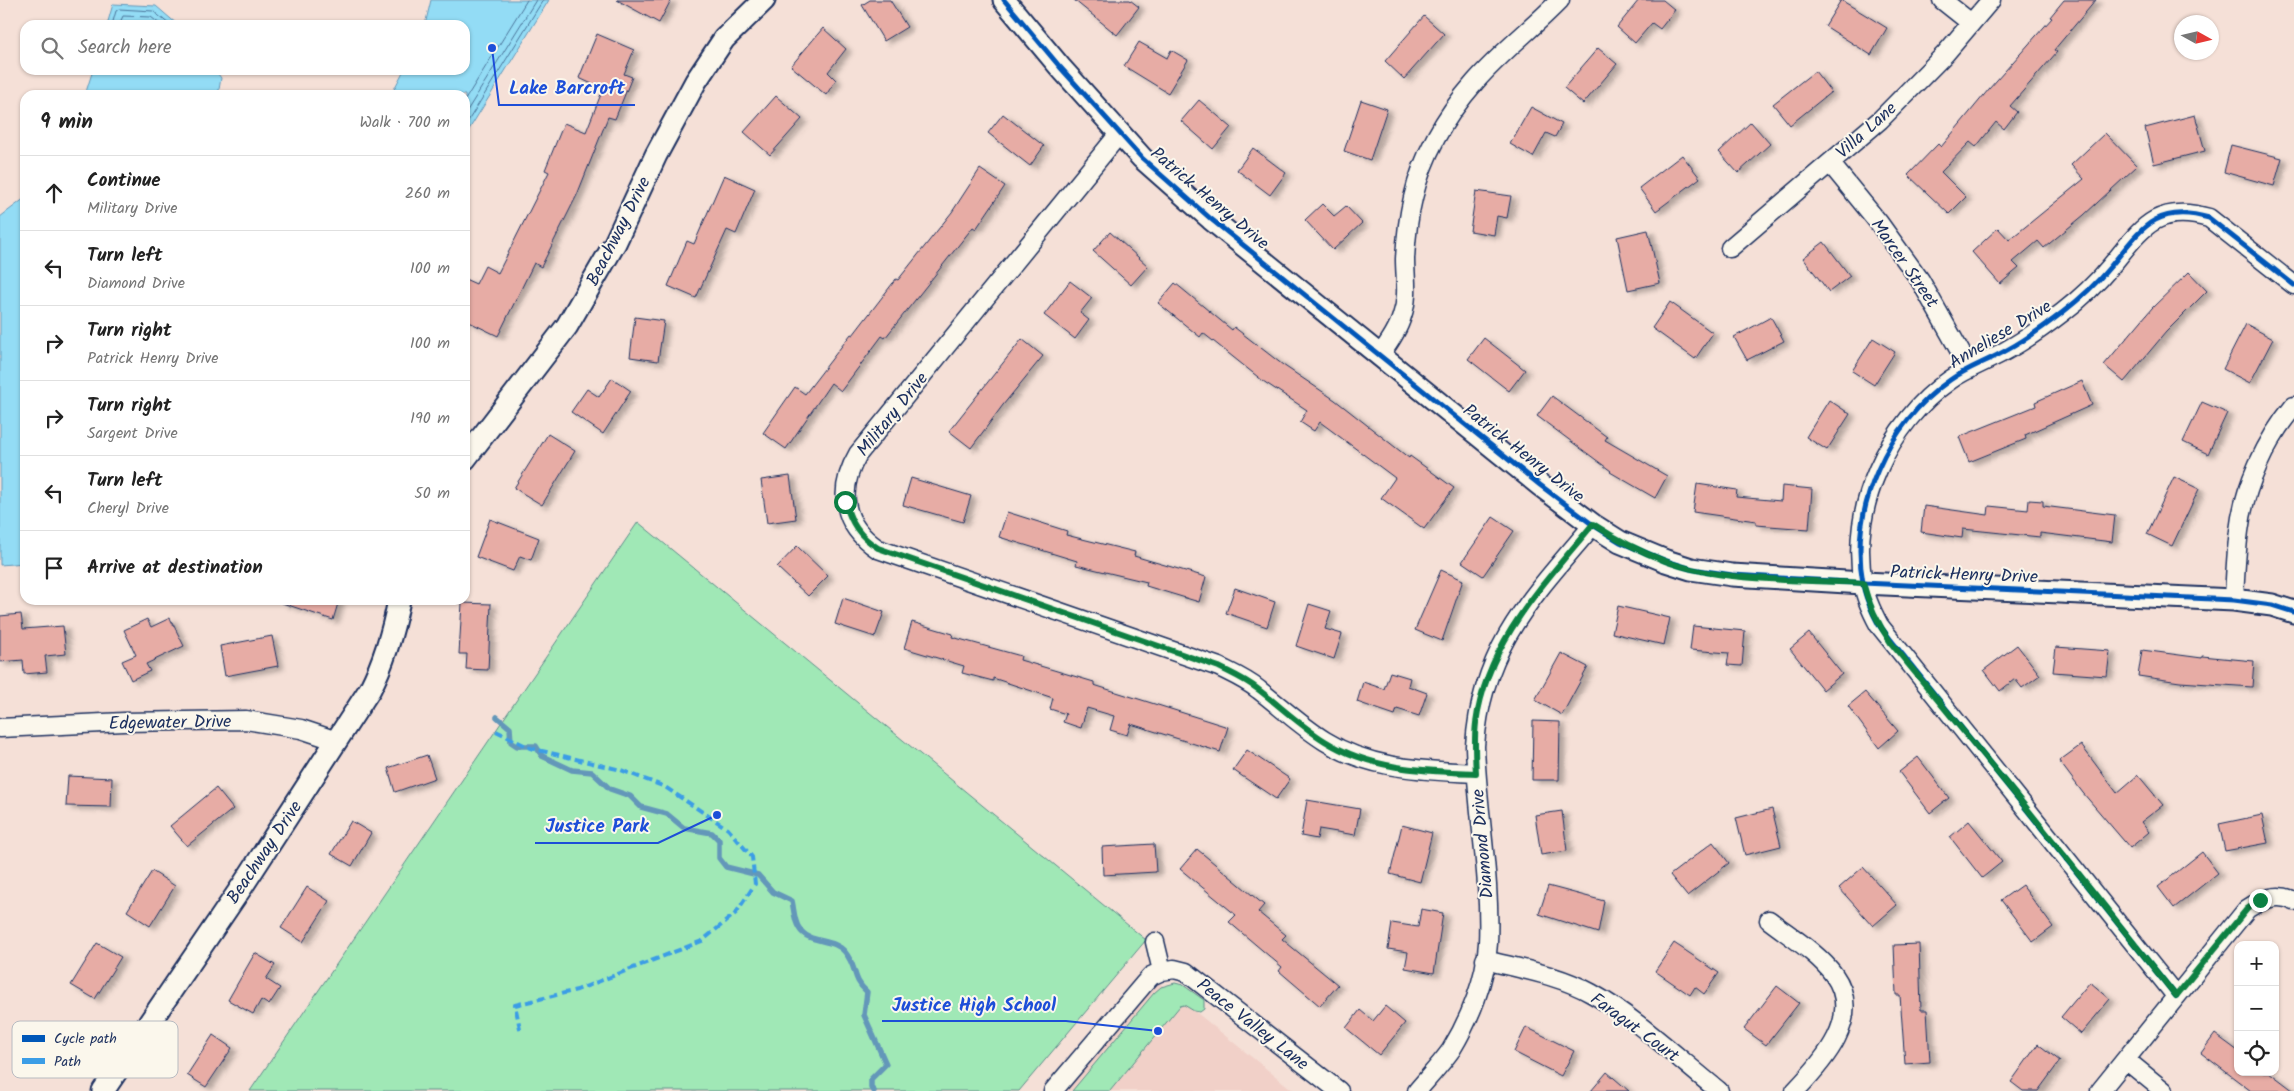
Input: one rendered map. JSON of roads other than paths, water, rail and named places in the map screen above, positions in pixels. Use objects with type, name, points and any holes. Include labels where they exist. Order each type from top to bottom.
[{"type":"street","name":"Beachway Drive","points":[[470,452],[567,326],[614,243],[656,155],[696,81],[724,39],[764,0]]},
{"type":"street","name":"Patrick Henry Drive","points":[[1004,0],[1119,134],[1142,158],[1211,219],[1540,485],[1620,542],[1666,561],[1691,568],[1732,575],[2234,600],[2272,605],[2294,612]]},
{"type":"street","points":[[1380,355],[1393,336],[1402,316],[1407,294],[1405,260],[1408,220],[1413,196],[1434,142],[1453,110],[1476,81],[1560,0]]},
{"type":"street","points":[[1942,0],[1971,23]]},
{"type":"street","name":"Villa Lane","points":[[1730,248],[1880,120],[1945,54],[1991,0]]},
{"type":"street","name":"Military Drive","points":[[1119,134],[858,454],[850,468],[845,487],[845,502],[849,517],[856,530],[866,541],[878,548],[1219,667],[1259,690],[1297,722],[1326,742],[1351,754],[1383,765],[1411,770],[1476,773]]},
{"type":"street","name":"Marcer Street","points":[[1830,163],[1879,223],[1920,280],[1970,369]]},
{"type":"street","name":"Anneliese Drive","points":[[2176,996],[2024,805],[1891,643],[1879,625],[1869,605],[1863,583],[1860,559],[1866,505],[1875,477],[1889,447],[1906,422],[1929,398],[1950,380],[2014,346],[2065,311],[2092,287],[2136,234],[2148,223],[2180,214],[2194,214],[2209,218],[2294,285]]},
{"type":"street","points":[[2234,600],[2239,529],[2245,501],[2256,469],[2268,444],[2294,406]]},
{"type":"street","name":"Diamond Drive","points":[[1417,1091],[1451,1050],[1465,1023],[1479,987],[1486,960],[1488,904],[1476,773],[1476,723],[1484,688],[1495,656],[1515,621],[1593,524]]},
{"type":"street","name":"Beachway Drive","points":[[151,1021],[243,885],[370,689],[382,666],[392,636],[398,605]]},
{"type":"street","name":"Edgewater Drive","points":[[0,728],[124,722],[246,720],[302,729],[337,741]]},
{"type":"street","points":[[2100,1091],[2247,909],[2260,900],[2274,897],[2294,901]]},
{"type":"street","points":[[1769,920],[1812,954],[1834,975],[1843,998],[1842,1026],[1832,1046],[1795,1091]]},
{"type":"street","points":[[1054,1091],[1142,984],[1151,976],[1162,971],[1154,942]]},
{"type":"street","name":"Faragut Court","points":[[1486,960],[1555,978],[1591,993],[1620,1012],[1720,1091]]},
{"type":"street","name":"Peace Valley Lane","points":[[1162,971],[1174,969],[1186,972],[1339,1091]]},
{"type":"street","points":[[2126,1060],[2164,1091]]},
{"type":"street","name":"Beachway Drive","points":[[103,1091],[112,1078]]},
{"type":"water","points":[[431,0],[549,0],[470,128],[470,90],[394,90],[401,75],[470,75],[470,20],[426,20]]},
{"type":"water","points":[[113,4],[156,6],[172,20],[108,20]]},
{"type":"water","points":[[91,75],[219,75],[221,78],[219,90],[87,90]]},
{"type":"water","points":[[20,202],[20,563],[0,565],[0,217]]},
{"type":"waterway","points":[[497,717],[510,728],[511,742],[517,746],[536,746],[542,756],[572,770],[592,772],[610,789],[630,796],[641,807],[667,814],[684,828],[712,833],[719,840],[719,858],[726,867],[758,875],[773,892],[792,901],[796,922],[803,933],[809,937],[840,947],[849,958],[856,977],[867,992],[864,1015],[886,1064],[871,1079],[871,1088],[874,1091]]},
{"type":"place","name":"Lake Barcroft","points":[[492,48]]},
{"type":"place","name":"Justice Park","points":[[717,815]]},
{"type":"place","name":"Justice High School","points":[[1158,1031]]}]
